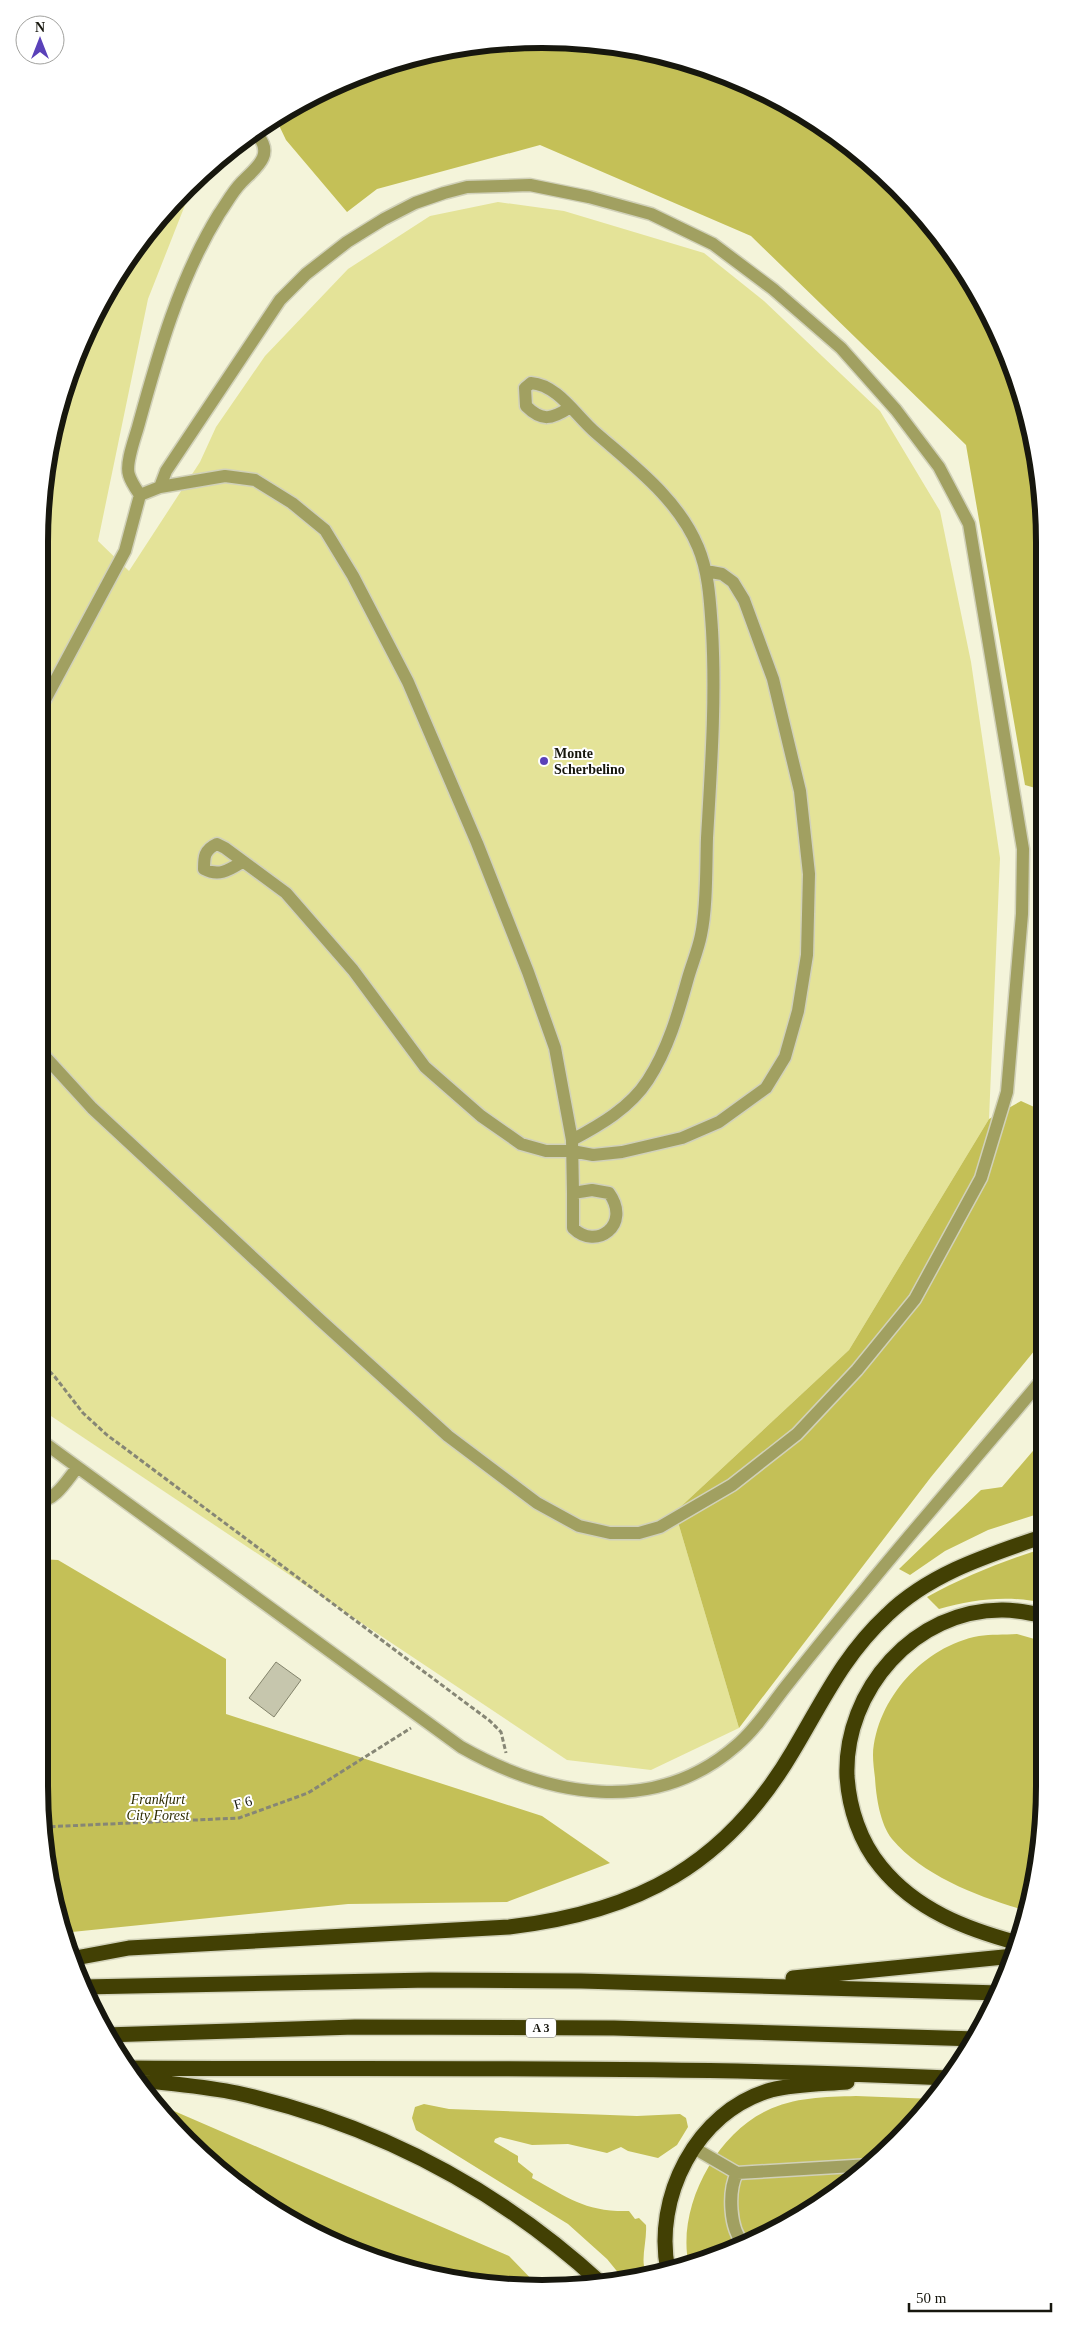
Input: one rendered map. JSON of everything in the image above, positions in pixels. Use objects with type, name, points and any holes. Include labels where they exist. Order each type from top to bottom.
[{"type":"highway","points":[[79,1957],[130,1948],[509,1927],[567,1918],[619,1904],[679,1875],[739,1825],[792,1753],[846,1660],[888,1613],[911,1594],[943,1575],[982,1557],[1036,1539]]},
{"type":"highway","points":[[1011,1941],[969,1928],[929,1910],[912,1898],[880,1867],[868,1849],[856,1824],[850,1801],[847,1768],[848,1746],[853,1725],[874,1679],[905,1646],[927,1631],[951,1620],[977,1613],[1003,1610],[1036,1615]]},
{"type":"highway","points":[[732,1984],[1006,1957]]},
{"type":"highway","points":[[90,1987],[430,1980],[732,1984],[991,1993]]},
{"type":"highway","name":"A 3","points":[[114,2034],[335,2028],[594,2028],[967,2039]]},
{"type":"highway","points":[[136,2068],[574,2068],[807,2072],[941,2078]]},
{"type":"highway","points":[[668,2265],[666,2242],[668,2206],[682,2167],[708,2130],[735,2107],[771,2090],[792,2086],[920,2077]]},
{"type":"highway","points":[[145,2080],[201,2086],[261,2099],[322,2116],[380,2138],[434,2164],[494,2199],[538,2230],[593,2277]]},
{"type":"lane","points":[[48,694],[125,551],[140,495],[128,474],[131,452],[145,402],[183,285],[201,244],[240,183],[257,169],[263,155],[263,143],[259,137]]},
{"type":"lane","points":[[48,1060],[92,1108],[448,1436],[537,1503],[579,1526],[610,1533],[639,1533],[660,1527],[732,1485],[797,1434],[857,1370],[915,1299],[981,1178],[1008,1092],[1022,914],[1023,849],[969,524],[940,466],[896,410],[841,348],[773,289],[713,244],[651,214],[589,197],[530,185],[467,187],[444,192],[416,203],[384,219],[347,242],[306,274],[280,300],[202,414],[166,471],[160,487]]},
{"type":"lane","points":[[242,862],[286,893],[353,970],[425,1067],[481,1116],[521,1144],[546,1151],[572,1146],[626,1105],[647,1082],[672,1033],[701,934],[713,734],[713,650],[710,600],[706,571],[699,548],[685,520],[657,486],[569,408]]},
{"type":"lane","points":[[140,495],[160,487],[225,476],[255,480],[292,503],[325,530],[353,576],[408,682],[481,852],[528,972],[554,1048],[572,1146],[573,1194]]},
{"type":"lane","points":[[572,1146],[593,1155],[622,1152],[682,1138],[719,1122],[766,1088],[785,1057],[798,1011],[807,955],[809,874],[800,791],[773,678],[744,600],[733,582],[722,574],[706,571]]},
{"type":"lane","points":[[48,1446],[461,1747],[501,1768],[546,1784],[573,1790],[639,1790],[669,1783],[692,1774],[715,1761],[738,1744],[762,1718],[873,1579],[1036,1386]]},
{"type":"lane","points":[[48,1498],[56,1493],[77,1468]]},
{"type":"lane","points":[[694,2148],[737,2173],[858,2166]]},
{"type":"lane","points":[[737,2173],[732,2183],[730,2197],[735,2226],[741,2239]]},
{"type":"path","points":[[48,1370],[82,1413],[107,1435],[490,1721],[502,1732],[507,1751],[501,1768]]},
{"type":"path","name":"F 6","points":[[50,1827],[240,1818],[308,1793],[424,1720]]},
{"type":"shaded area","points":[[185,199],[187,200],[148,299],[98,541],[129,571],[200,462],[216,427],[265,356],[348,269],[430,216],[498,202],[564,211],[704,253],[764,301],[880,411],[940,511],[971,662],[1000,858],[989,1119],[849,1350],[675,1512],[739,1728],[651,1770],[567,1760],[48,1414],[48,542],[52,477],[64,414],[85,353],[98,323],[131,267]]},
{"type":"green space","points":[[542,48],[574,49],[607,52],[670,64],[731,85],[761,98],[817,131],[868,170],[914,216],[953,267],[986,323],[999,353],[1020,414],[1032,477],[1035,510],[1036,788],[1025,785],[966,445],[751,236],[540,145],[377,189],[347,212],[286,140],[278,124],[295,114],[323,98],[353,85],[414,64],[477,52]]},
{"type":"green space","points":[[1021,1101],[1036,1108],[1036,1349],[931,1477],[739,1728],[675,1512],[849,1350],[989,1119]]},
{"type":"green space","points":[[1036,1447],[1036,1515],[988,1530],[945,1551],[910,1575],[899,1569],[981,1490],[1002,1487]]},
{"type":"green space","points":[[1036,1551],[1036,1602],[1018,1599],[991,1599],[939,1609],[927,1597],[956,1582]]},
{"type":"green space","name":"Frankfurt City Forest","points":[[48,1559],[58,1560],[226,1659],[226,1714],[542,1816],[610,1863],[507,1902],[348,1904],[70,1932],[57,1882],[49,1818]]},
{"type":"green space","points":[[1017,1634],[1036,1639],[1035,1818],[1032,1851],[1021,1909],[973,1893],[937,1875],[905,1852],[892,1839],[884,1826],[876,1793],[873,1755],[876,1734],[883,1714],[893,1695],[906,1678],[922,1663],[940,1651],[959,1642],[984,1635]]},
{"type":"green space","points":[[833,2097],[925,2099],[892,2136],[868,2158],[817,2197],[761,2230],[688,2258],[686,2244],[688,2222],[694,2199],[703,2177],[715,2156],[730,2138],[747,2123],[777,2106],[799,2100]]},
{"type":"green space","points":[[424,2104],[449,2109],[637,2116],[680,2114],[686,2118],[688,2127],[677,2145],[658,2158],[628,2151],[621,2147],[607,2153],[568,2144],[532,2145],[500,2137],[495,2139],[494,2142],[518,2156],[518,2162],[533,2174],[532,2178],[567,2197],[600,2209],[629,2211],[635,2219],[639,2218],[646,2225],[644,2266],[649,2269],[619,2274],[607,2259],[568,2224],[416,2130],[412,2118],[415,2107]]},
{"type":"green space","points":[[167,2108],[509,2256],[532,2280],[477,2276],[446,2271],[414,2264],[353,2243],[323,2230],[267,2197],[216,2158],[192,2136]]},
{"type":"building","points":[[276,1662],[301,1680],[274,1717],[249,1698]]},
{"type":"place","name":"Monte Scherbelino","points":[[544,761]]}]
